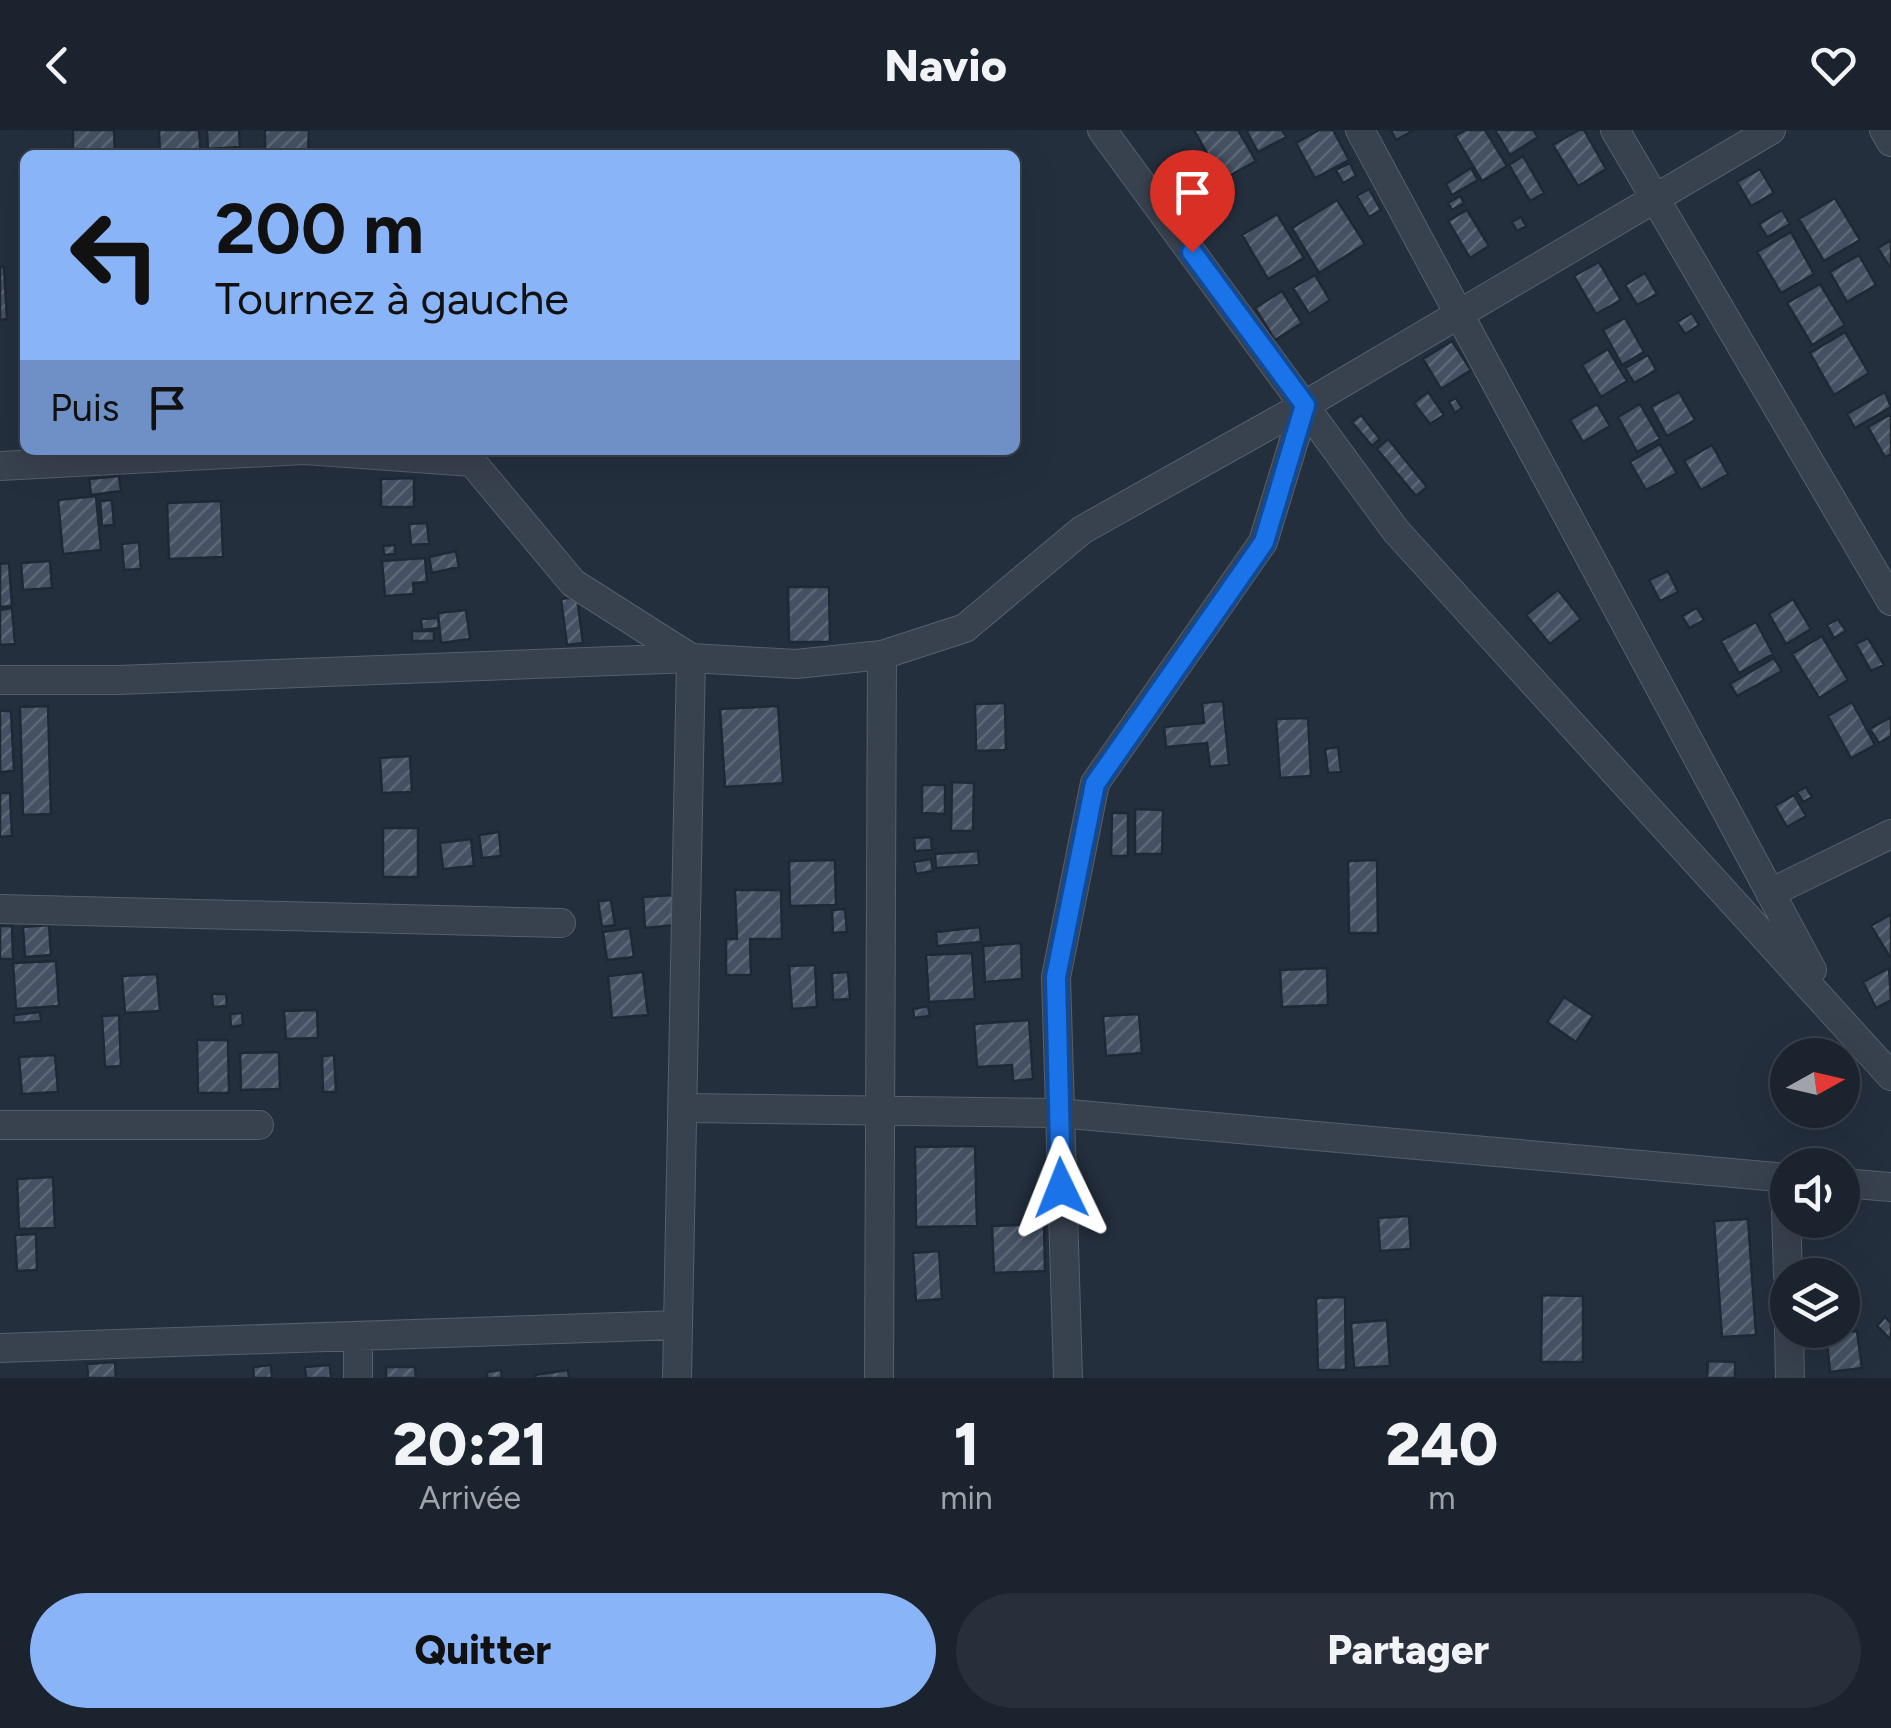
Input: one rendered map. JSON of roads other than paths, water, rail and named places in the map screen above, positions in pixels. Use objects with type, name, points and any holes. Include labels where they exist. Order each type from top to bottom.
[{"type":"street","points":[[1102,130],[1396,531],[1832,1006],[1891,1076]]},
{"type":"street","points":[[1360,130],[1832,1006]]},
{"type":"street","points":[[1615,130],[1891,600]]},
{"type":"street","points":[[0,680],[118,680],[691,658],[796,664],[882,655],[965,628],[1082,530],[1305,405],[1772,130]]},
{"type":"street","points":[[1884,130],[1891,142]]},
{"type":"street","points":[[1068,1378],[1056,977],[1095,784],[1264,542],[1305,405]]},
{"type":"street","points":[[0,466],[210,455]]},
{"type":"street","points":[[375,455],[472,462],[573,583],[691,658]]},
{"type":"street","points":[[878,1378],[882,655]]},
{"type":"street","points":[[677,1378],[691,658]]},
{"type":"street","points":[[1770,893],[1891,834]]},
{"type":"street","points":[[0,909],[561,923]]},
{"type":"street","points":[[682,1108],[1058,1112],[1770,1177]]},
{"type":"street","points":[[0,1125],[259,1125]]},
{"type":"street","points":[[1860,1184],[1891,1187]]},
{"type":"street","points":[[0,1348],[678,1325]]},
{"type":"street","points":[[358,1336],[358,1378]]},
{"type":"street","points":[[1789,1348],[1790,1378]]}]
